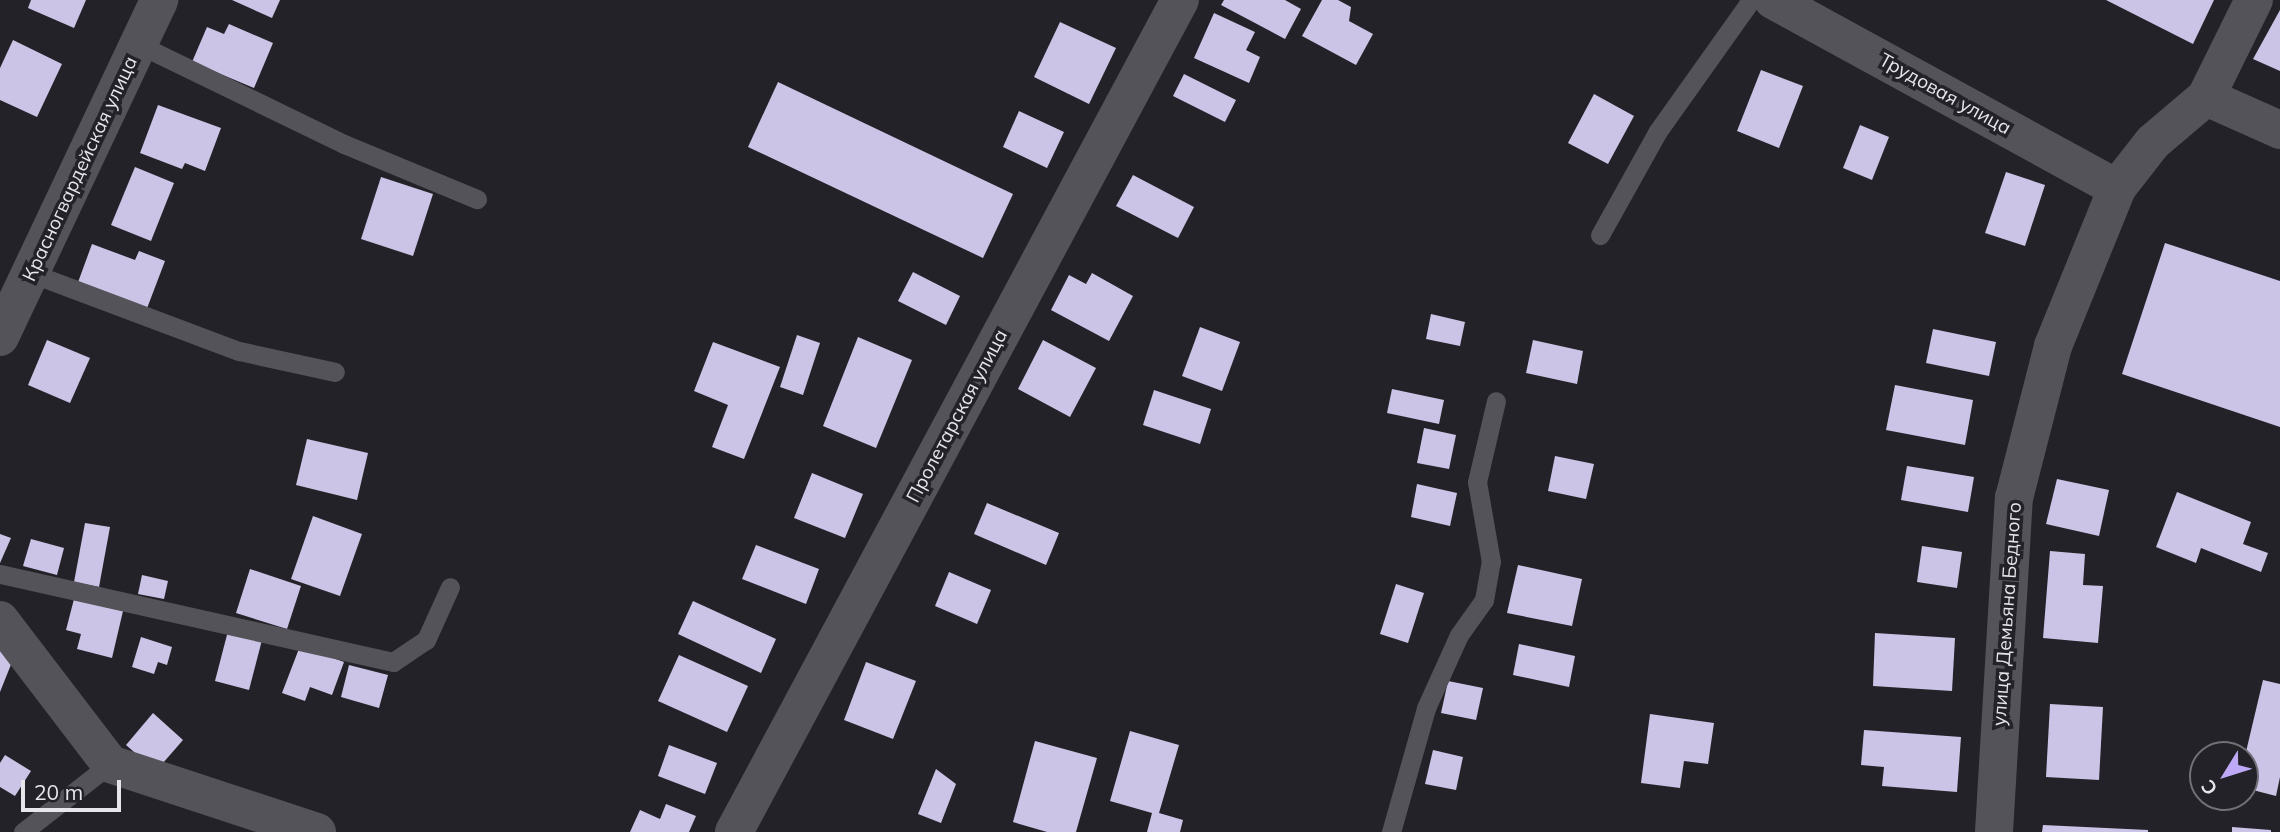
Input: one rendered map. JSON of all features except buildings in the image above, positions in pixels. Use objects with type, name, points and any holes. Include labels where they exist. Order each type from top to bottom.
[{"type":"street","name":"Красногвардейская улица","points":[[0,338],[16,288],[159,0]]},
{"type":"street","name":"Пролетарская улица","points":[[734,832],[1180,0]]},
{"type":"street","name":"Трудовая улица","points":[[1773,0],[2117,188]]},
{"type":"street","name":"улица Демьяна Бедного","points":[[1994,832],[2014,498],[2053,346],[2117,188],[2153,142],[2206,97],[2254,0]]},
{"type":"street","points":[[2206,97],[2280,130]]},
{"type":"street","points":[[0,620],[110,765],[317,832]]},
{"type":"lane","points":[[1600,235],[1658,131],[1751,0]]},
{"type":"lane","points":[[138,44],[344,144],[477,199]]},
{"type":"lane","points":[[16,288],[239,351],[335,372]]},
{"type":"lane","points":[[1391,832],[1426,708],[1459,635],[1484,600],[1491,562],[1478,482],[1496,401]]},
{"type":"lane","points":[[0,574],[393,662],[426,640],[450,587]]},
{"type":"lane","points":[[23,832],[110,765]]}]
